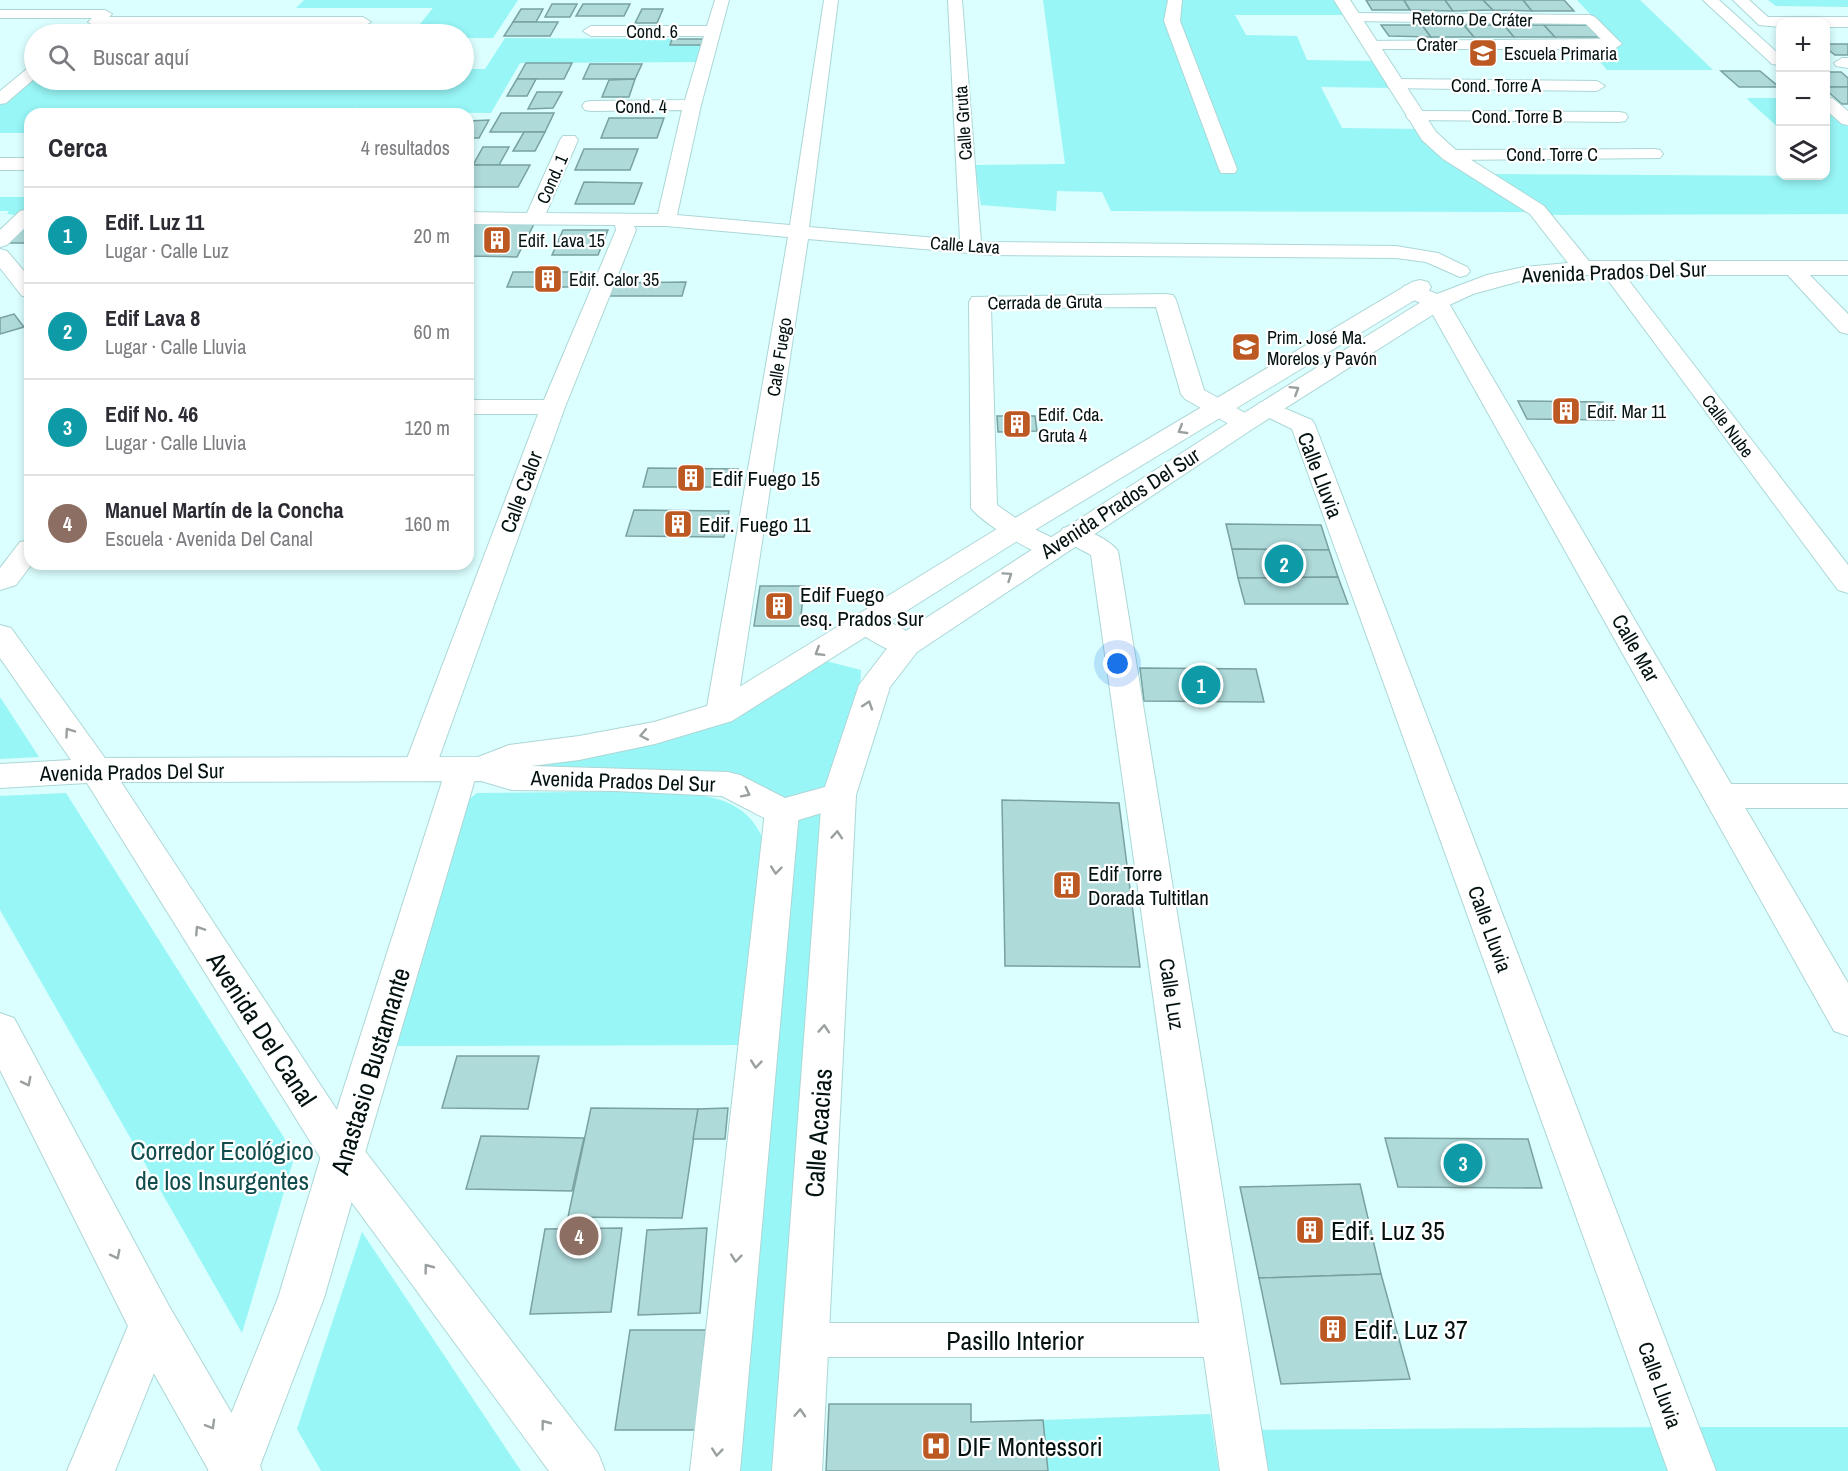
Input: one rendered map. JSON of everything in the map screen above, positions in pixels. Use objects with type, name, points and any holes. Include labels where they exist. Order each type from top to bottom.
[{"type":"main road","points":[[1342,0],[1429,136],[1450,155],[1537,210],[1578,262]]},
{"type":"main road","name":"Avenida Prados Del Sur","points":[[471,769],[509,758],[579,748],[655,733],[721,713],[1015,530],[1217,408],[1425,296],[1578,262],[1848,255]]},
{"type":"main road","name":"Avenida Prados Del Sur","points":[[839,795],[874,685],[906,645],[1256,416],[1460,271],[1536,258],[1609,268],[1848,268]]},
{"type":"main road","name":"Calle Mar","points":[[1425,296],[1848,1018]]},
{"type":"main road","points":[[865,623],[906,645]]},
{"type":"main road","name":"Avenida Del Canal","points":[[0,635],[96,770],[343,1156],[580,1471]]},
{"type":"main road","name":"Avenida Prados Del Sur","points":[[0,776],[96,770],[471,769],[512,778],[616,779],[728,784],[782,812]]},
{"type":"main road","points":[[715,1471],[782,812],[839,795]]},
{"type":"main road","name":"Calle Acacias","points":[[797,1471],[839,795]]},
{"type":"main road","points":[[0,1031],[152,1323],[235,1470]]},
{"type":"main road","name":"Anastasio Bustamante","points":[[235,1470],[301,1298],[343,1156]]},
{"type":"street","points":[[666,220],[692,105],[722,0]]},
{"type":"street","name":"Calle Fuego","points":[[721,713],[799,230],[831,0]]},
{"type":"street","name":"Calle Gruta","points":[[955,0],[971,247]]},
{"type":"street","points":[[1175,0],[1172,21],[1228,169]]},
{"type":"street","points":[[1710,0],[1776,60]]},
{"type":"street","points":[[1740,0],[1764,22],[1848,22]]},
{"type":"street","points":[[0,14],[105,14],[363,22]]},
{"type":"street","points":[[92,24],[105,14]]},
{"type":"street","name":"Retorno De Cráter","points":[[1353,18],[1590,20]]},
{"type":"street","name":"Crater","points":[[1370,44],[1614,44],[1590,20]]},
{"type":"street","name":"Cond. 6","points":[[591,31],[713,31]]},
{"type":"street","points":[[0,99],[24,79]]},
{"type":"street","name":"Cond. Torre A","points":[[1395,84],[1597,86]]},
{"type":"street","name":"Cond. 4","points":[[591,106],[692,105]]},
{"type":"street","points":[[1830,105],[1848,120]]},
{"type":"street","name":"Cond. Torre B","points":[[1415,116],[1619,117]]},
{"type":"street","name":"Cond. 1","points":[[534,218],[569,140]]},
{"type":"street","name":"Cond. Torre C","points":[[1450,155],[1654,154]]},
{"type":"street","points":[[0,164],[24,164]]},
{"type":"street","name":"Calle Lava","points":[[474,218],[666,220],[971,247],[1396,252],[1431,257],[1460,271]]},
{"type":"street","name":"Calle Calor","points":[[419,769],[553,407],[626,230],[622,218]]},
{"type":"street","points":[[0,241],[24,219]]},
{"type":"street","points":[[0,255],[24,284]]},
{"type":"street","name":"Calle Nube","points":[[1609,268],[1848,584]]},
{"type":"street","points":[[1792,268],[1848,327]]},
{"type":"street","name":"Cerrada de Gruta","points":[[1062,541],[1015,530],[984,508],[980,302],[1165,300],[1193,394],[1217,408],[1256,416]]},
{"type":"street","points":[[474,407],[553,407]]},
{"type":"street","name":"Calle Lluvia","points":[[1256,416],[1303,424],[1692,1471]]},
{"type":"street","name":"Calle Luz","points":[[1062,541],[1104,551],[1244,1471]]},
{"type":"street","points":[[0,581],[6,579],[24,556]]},
{"type":"street","name":"Anastasio Bustamante","points":[[343,1156],[471,769]]},
{"type":"street","points":[[1720,796],[1848,796]]},
{"type":"street","points":[[91,1471],[152,1323]]},
{"type":"street","name":"Pasillo Interior","points":[[804,1340],[1225,1340]]},
{"type":"green space","points":[[304,0],[518,0],[493,38],[474,38],[474,24],[420,24],[433,8],[296,8]]},
{"type":"green space","points":[[1043,0],[1342,0],[1347,15],[1235,15],[1246,35],[1297,36],[1307,60],[1377,61],[1393,88],[1321,87],[1342,128],[1420,129],[1480,174],[1776,176],[1776,180],[1830,180],[1830,111],[1848,127],[1848,214],[1535,215],[1532,212],[1111,211],[1102,192],[1057,191],[1056,211],[981,205],[974,165],[1065,164]]},
{"type":"green space","points":[[1577,0],[1640,0],[1713,70],[1607,70],[1586,45],[1619,45]]},
{"type":"green space","points":[[1768,0],[1848,0],[1848,7],[1776,6]]},
{"type":"green space","points":[[505,38],[672,39],[671,45],[704,45],[700,62],[520,63],[491,113],[474,113],[474,108],[354,108],[357,104],[353,108],[24,108],[24,133],[0,133],[0,102],[24,84],[24,90],[474,90],[474,69],[485,69]]},
{"type":"green space","points":[[1747,98],[1776,98],[1776,125]]},
{"type":"green space","points":[[0,197],[24,197],[24,216],[7,214],[9,211],[0,211]]},
{"type":"green space","points":[[814,658],[861,670],[858,730],[836,794],[781,808],[730,781],[514,776],[511,758],[658,736]]},
{"type":"green space","points":[[0,697],[39,757],[0,759]]},
{"type":"green space","points":[[671,791],[729,803],[750,818],[759,830],[766,846],[743,1045],[389,1046],[467,801],[477,793]]},
{"type":"green space","name":"Corredor Ecológico de los Insurgentes","points":[[66,793],[295,1155],[242,1333],[0,910],[0,796]]},
{"type":"green space","points":[[835,801],[793,1471],[721,1471],[786,816]]},
{"type":"green space","name":"Corredor Ecológico de los Insurgentes","points":[[362,1232],[521,1471],[321,1471],[297,1429]]},
{"type":"green space","points":[[1210,1414],[1219,1471],[1048,1471],[1043,1420]]},
{"type":"green space","points":[[1848,1427],[1848,1471],[1256,1471],[1248,1430]]},
{"type":"building","points":[[1366,0],[1404,0],[1410,10],[1372,10]]},
{"type":"building","points":[[1404,0],[1445,0],[1453,11],[1410,10]]},
{"type":"building","points":[[1445,0],[1483,0],[1493,10],[1453,11]]},
{"type":"building","points":[[1483,0],[1523,0],[1532,11],[1493,10]]},
{"type":"building","points":[[1523,0],[1564,0],[1574,11],[1532,11]]},
{"type":"building","points":[[552,4],[577,4],[570,17],[545,17]]},
{"type":"building","points":[[583,4],[630,4],[624,16],[576,16]]},
{"type":"building","points":[[521,9],[543,9],[536,22],[513,22]]},
{"type":"building","points":[[642,9],[663,9],[657,23],[635,23]]},
{"type":"building","points":[[513,22],[558,22],[550,36],[504,36]]},
{"type":"building","points":[[1381,25],[1422,25],[1431,37],[1389,36]]},
{"type":"building","points":[[1422,25],[1464,25],[1474,37],[1431,37]]},
{"type":"building","points":[[1464,25],[1504,25],[1514,37],[1474,37]]},
{"type":"building","points":[[1504,25],[1544,25],[1555,37],[1514,37]]},
{"type":"building","points":[[1544,25],[1587,25],[1599,37],[1555,37]]},
{"type":"building","points":[[672,39],[706,39],[704,45],[670,45]]},
{"type":"building","points":[[1830,44],[1848,44],[1848,55],[1835,55],[1830,51]]},
{"type":"building","points":[[526,63],[572,63],[564,79],[517,79]]},
{"type":"building","points":[[590,64],[642,64],[635,79],[583,79]]},
{"type":"building","points":[[1721,71],[1760,71],[1776,84],[1776,87],[1739,87]]},
{"type":"building","points":[[1830,72],[1841,72],[1848,78],[1848,87],[1830,87]]},
{"type":"building","points":[[517,79],[536,79],[527,96],[507,96]]},
{"type":"building","points":[[635,79],[629,97],[602,97],[609,80]]},
{"type":"building","points":[[1830,87],[1848,87],[1848,104],[1842,104],[1830,94]]},
{"type":"building","points":[[537,92],[562,92],[553,108],[528,109]]},
{"type":"building","points":[[501,113],[554,113],[545,132],[490,132]]},
{"type":"building","points":[[609,118],[664,118],[657,138],[601,138]]},
{"type":"building","points":[[489,120],[479,138],[474,138],[474,121]]},
{"type":"building","points":[[524,132],[545,132],[535,151],[513,151]]},
{"type":"building","points":[[483,147],[509,147],[499,165],[474,163]]},
{"type":"building","points":[[584,149],[638,149],[630,170],[575,170]]},
{"type":"building","points":[[474,165],[530,165],[518,187],[474,187]]},
{"type":"building","points":[[584,182],[642,183],[634,204],[575,204]]},
{"type":"building","name":"Edif. Lava 15","points":[[474,223],[534,224],[517,257],[474,256]]},
{"type":"building","points":[[24,227],[24,243],[6,243]]},
{"type":"building","points":[[563,230],[608,230],[598,255],[552,255]]},
{"type":"building","name":"Edif. Calor 35","points":[[513,272],[589,272],[584,287],[507,287]]},
{"type":"building","points":[[686,282],[682,296],[609,296],[614,283]]},
{"type":"building","points":[[14,314],[24,327],[0,334],[0,318]]},
{"type":"building","name":"Edif. Mar 11","points":[[1518,401],[1603,402],[1614,420],[1527,419]]},
{"type":"building","name":"Edif. Cda. Gruta 4","points":[[997,416],[1035,416],[1037,431],[998,432]]},
{"type":"building","name":"Edif Fuego 15","points":[[648,468],[738,469],[734,487],[643,487]]},
{"type":"building","name":"Edif. Fuego 11","points":[[634,510],[729,511],[724,537],[626,536]]},
{"type":"building","points":[[1226,524],[1321,525],[1329,550],[1232,549]]},
{"type":"building","points":[[1232,549],[1329,550],[1338,577],[1238,578]]},
{"type":"building","points":[[1338,577],[1348,604],[1245,604],[1238,578]]},
{"type":"building","name":"Edif Fuego esq. Prados Sur","points":[[760,586],[804,586],[800,626],[754,626]]},
{"type":"building","points":[[1140,668],[1256,669],[1264,702],[1144,701]]},
{"type":"building","name":"Edif Torre Dorada Tultitlan","points":[[1002,800],[1119,803],[1140,967],[1005,966]]},
{"type":"building","points":[[457,1056],[539,1056],[528,1109],[442,1108]]},
{"type":"building","points":[[591,1108],[698,1109],[682,1218],[568,1217]]},
{"type":"building","points":[[728,1108],[725,1139],[693,1139],[698,1109]]},
{"type":"building","points":[[481,1136],[584,1138],[572,1191],[466,1189]]},
{"type":"building","points":[[1385,1138],[1528,1139],[1542,1188],[1398,1187]]},
{"type":"building","name":"Edif. Luz 35","points":[[1360,1184],[1381,1274],[1259,1278],[1240,1187]]},
{"type":"building","points":[[622,1228],[611,1312],[530,1314],[545,1229]]},
{"type":"building","points":[[707,1228],[700,1313],[638,1315],[647,1230]]},
{"type":"building","name":"Edif. Luz 37","points":[[1381,1274],[1410,1379],[1281,1384],[1259,1278]]},
{"type":"building","points":[[630,1330],[706,1330],[695,1430],[615,1430]]},
{"type":"building","name":"DIF Montessori","points":[[829,1404],[971,1404],[971,1422],[1043,1420],[1048,1471],[826,1471]]},
{"type":"place","name":"Escuela Primaria","points":[[1483,53]]},
{"type":"place","name":"Edif. Lava 15","points":[[497,240]]},
{"type":"place","name":"Edif. Calor 35","points":[[548,279]]},
{"type":"place","name":"Prim. José Ma. Morelos y Pavón","points":[[1246,347]]},
{"type":"place","name":"Edif. Mar 11","points":[[1566,411]]},
{"type":"place","name":"Edif. Cda. Gruta 4","points":[[1017,424]]},
{"type":"place","name":"Edif Fuego 15","points":[[691,478]]},
{"type":"place","name":"Edif. Fuego 11","points":[[678,524]]},
{"type":"place","name":"Edif Lava 8","points":[[1284,564]]},
{"type":"place","name":"Edif Fuego esq. Prados Sur","points":[[779,606]]},
{"type":"place","name":"Edif. Luz 11","points":[[1201,685]]},
{"type":"place","name":"Edif Torre Dorada Tultitlan","points":[[1067,885]]},
{"type":"place","name":"Edif No. 46","points":[[1463,1163]]},
{"type":"place","name":"Edif. Luz 35","points":[[1310,1230]]},
{"type":"place","name":"Manuel Martín de la Concha","points":[[579,1236]]},
{"type":"place","name":"Edif. Luz 37","points":[[1333,1329]]},
{"type":"place","name":"DIF Montessori","points":[[936,1446]]}]
